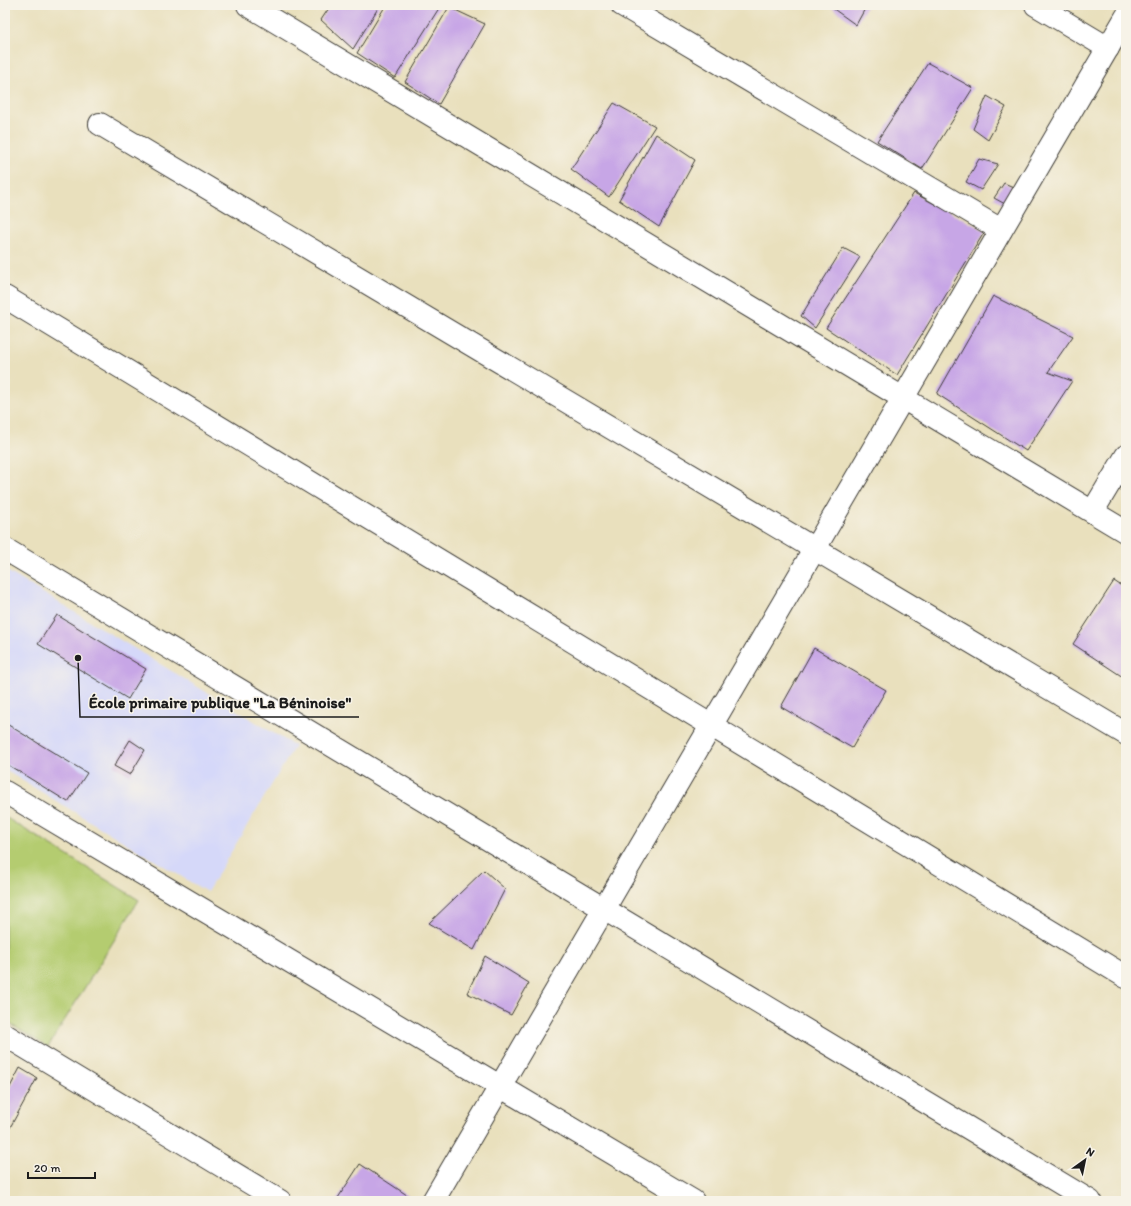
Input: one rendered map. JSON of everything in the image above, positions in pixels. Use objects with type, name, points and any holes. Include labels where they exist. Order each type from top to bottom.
[{"type":"street","points":[[248,5],[1126,532]]},
{"type":"street","points":[[622,5],[1001,230]]},
{"type":"street","points":[[1036,5],[1108,48]]},
{"type":"street","points":[[433,1201],[1126,17]]},
{"type":"street","points":[[100,124],[1126,734]]},
{"type":"street","points":[[5,297],[1126,977]]},
{"type":"street","points":[[1093,511],[1126,456]]},
{"type":"street","points":[[5,549],[1090,1201]]},
{"type":"street","points":[[5,792],[692,1201]]},
{"type":"street","points":[[5,1035],[280,1201]]},
{"type":"shaded area","points":[[5,570],[295,746],[207,892],[5,770]]},
{"type":"green space","points":[[5,817],[139,900],[48,1047],[5,1021]]},
{"type":"building","points":[[331,5],[380,5],[353,49],[321,20]]},
{"type":"building","points":[[386,5],[441,5],[395,78],[357,53]]},
{"type":"building","points":[[828,5],[867,5],[856,25]]},
{"type":"building","points":[[449,7],[485,24],[439,104],[405,82]]},
{"type":"building","points":[[928,63],[973,88],[922,169],[877,141]]},
{"type":"building","points":[[987,96],[1006,107],[988,140],[973,129]]},
{"type":"building","points":[[614,103],[655,126],[609,197],[571,169]]},
{"type":"building","points":[[656,134],[695,160],[659,227],[619,200]]},
{"type":"building","points":[[979,159],[998,164],[981,190],[966,182]]},
{"type":"building","points":[[1004,183],[1018,189],[1005,204],[994,198]]},
{"type":"building","points":[[914,193],[985,231],[897,375],[826,328]]},
{"type":"building","points":[[843,248],[860,257],[815,328],[801,316]]},
{"type":"building","points":[[993,296],[1073,336],[1048,372],[1072,381],[1026,451],[937,394]]},
{"type":"building","points":[[1114,581],[1126,589],[1126,679],[1073,644]]},
{"type":"building","points":[[57,615],[146,669],[128,699],[38,644]]},
{"type":"building","points":[[814,648],[886,690],[852,748],[781,707]]},
{"type":"building","points":[[5,723],[87,773],[68,802],[5,763]]},
{"type":"building","points":[[130,740],[145,750],[130,775],[114,766]]},
{"type":"building","points":[[484,870],[505,889],[474,950],[429,923]]},
{"type":"building","points":[[485,956],[529,983],[511,1015],[467,993]]},
{"type":"building","points":[[20,1068],[37,1078],[7,1133],[5,1132],[5,1087],[9,1089]]},
{"type":"building","points":[[360,1164],[413,1199],[412,1201],[336,1201]]},
{"type":"place","name":"École primaire publique \"La Béninoise\"","points":[[78,658]]}]
